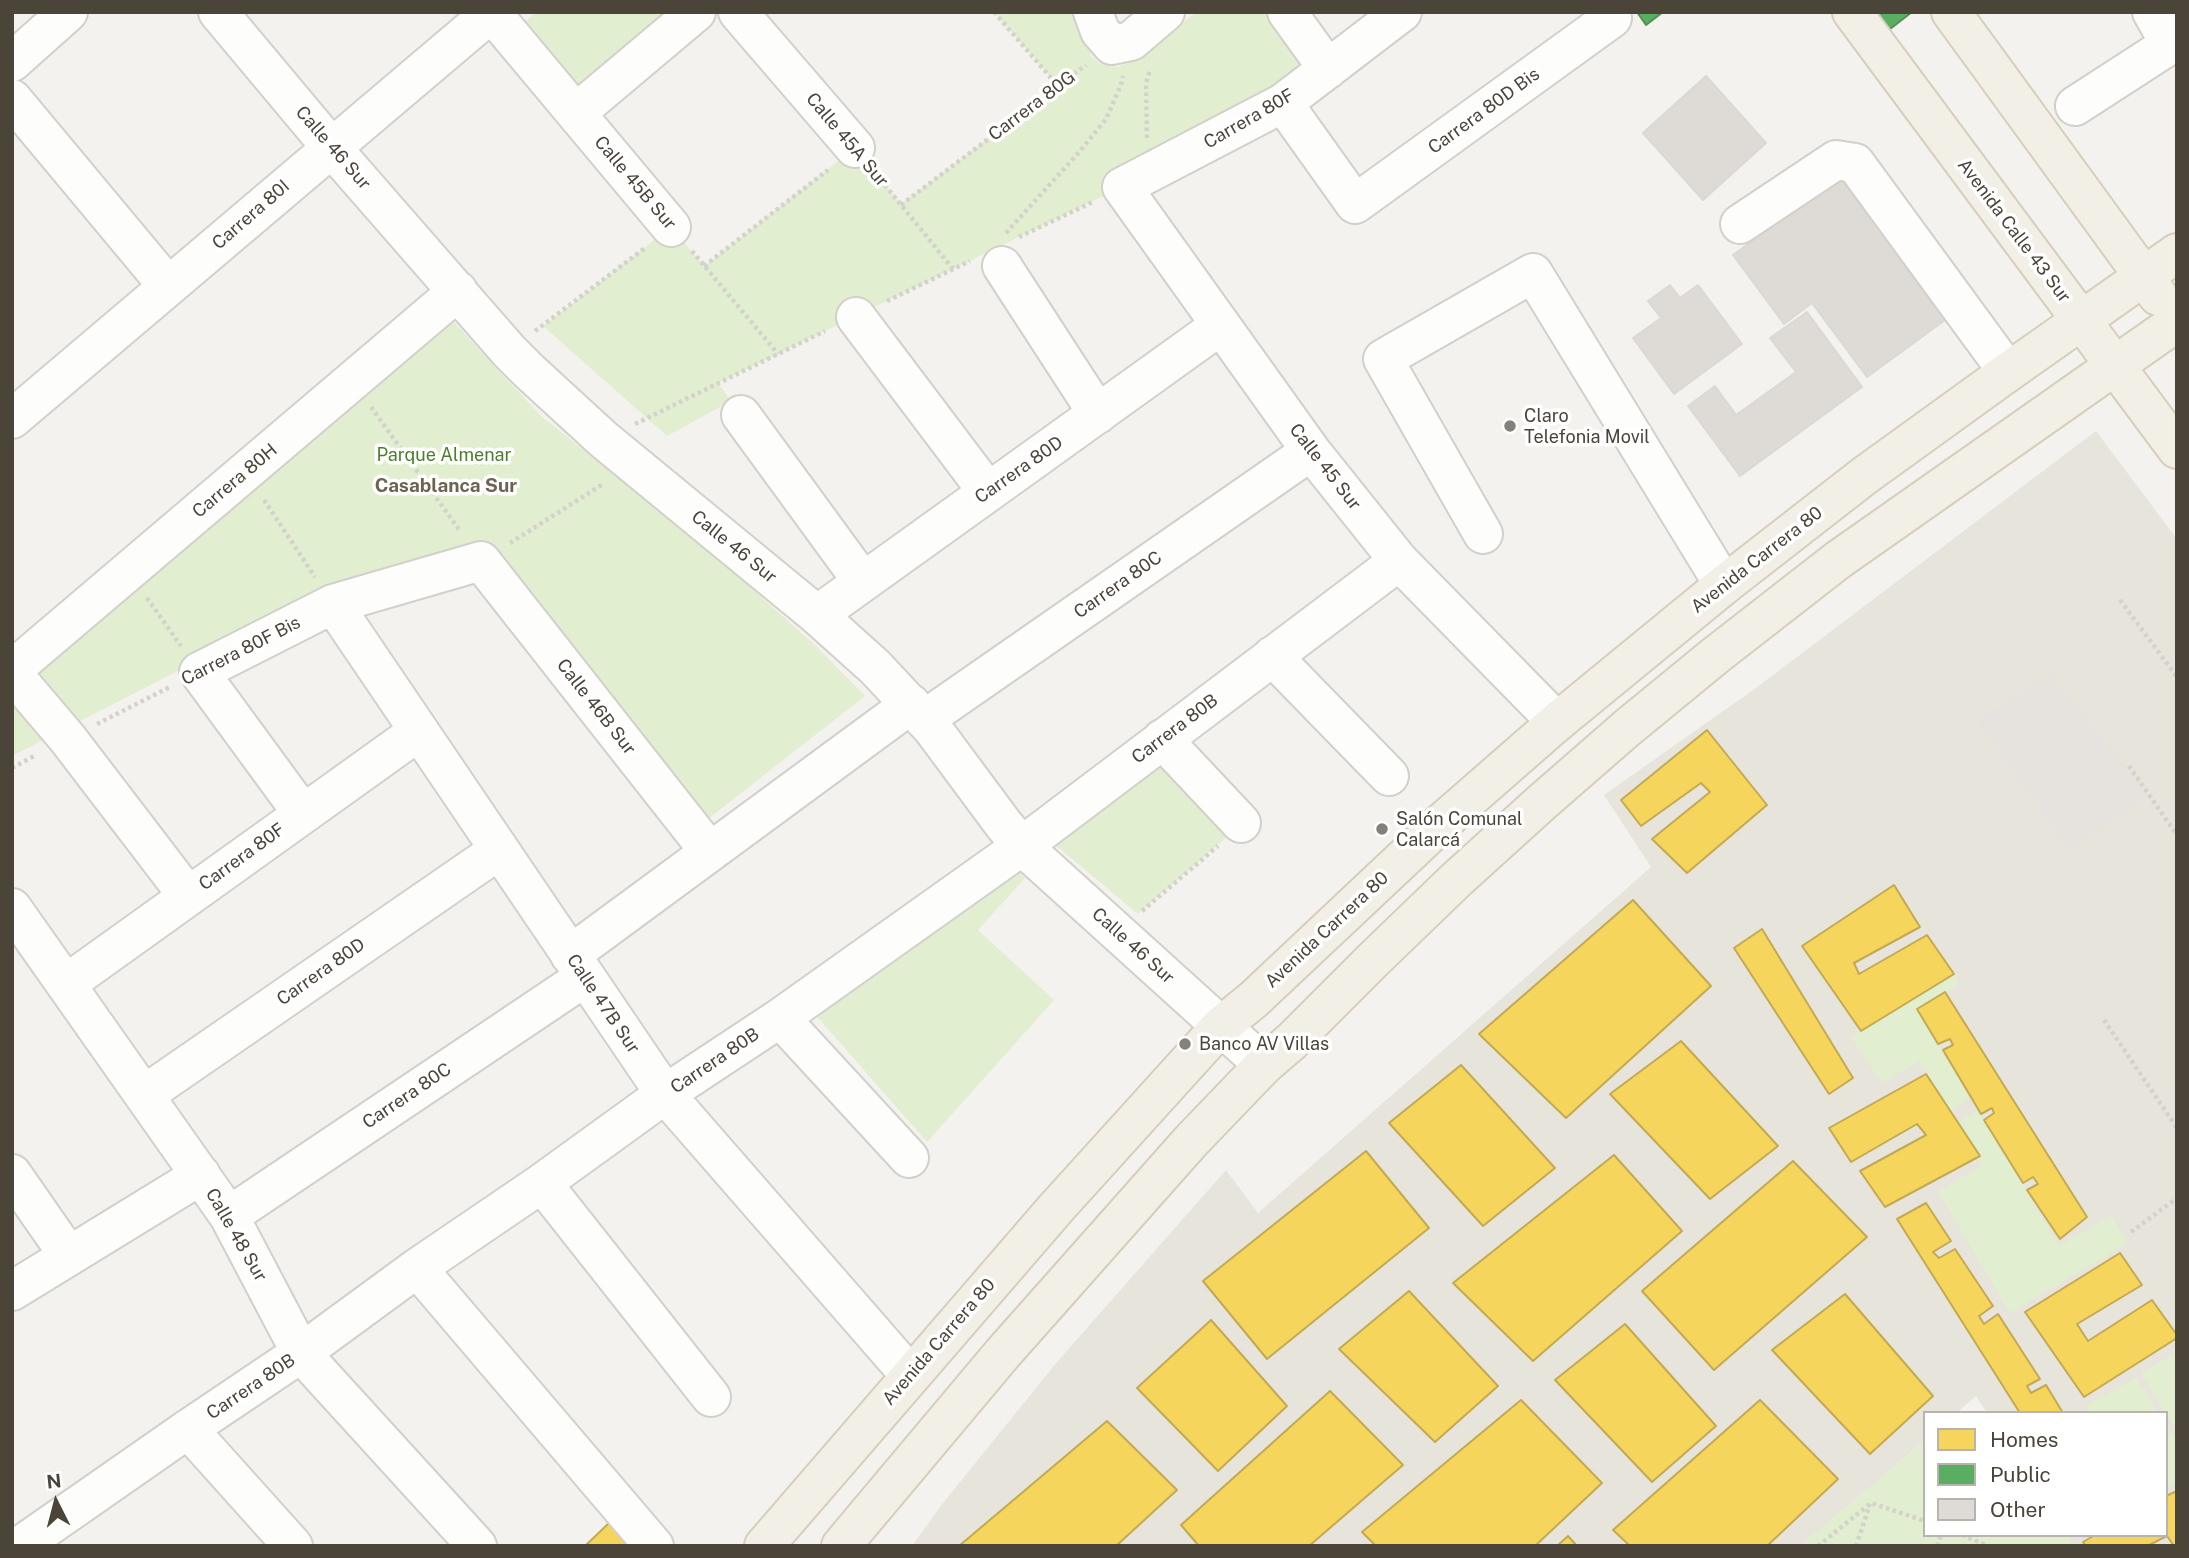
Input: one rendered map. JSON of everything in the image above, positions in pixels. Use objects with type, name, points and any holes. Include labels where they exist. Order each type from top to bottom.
[{"type":"main road","name":"Avenida Calle 43 Sur","points":[[1852,12],[2177,449]]},
{"type":"main road","points":[[841,1546],[1003,1353],[1191,1141],[1264,1065],[1465,872],[1647,712],[1838,560],[2177,323],[1951,12]]},
{"type":"main road","name":"Avenida Carrera 80","points":[[764,1546],[1057,1207],[1221,1026],[1253,1000],[1438,826],[1557,722],[1724,585],[1864,476],[2177,253]]},
{"type":"street","points":[[12,62],[68,12]]},
{"type":"street","name":"Calle 46 Sur","points":[[218,12],[331,147],[509,351],[603,439],[817,615],[875,667],[918,711],[1003,825],[1022,846],[1264,1065]]},
{"type":"street","name":"Carrera 80I","points":[[16,408],[168,286],[491,12]]},
{"type":"street","name":"Calle 45B Sur","points":[[491,12],[671,227]]},
{"type":"street","points":[[576,113],[695,12]]},
{"type":"street","name":"Calle 45A Sur","points":[[738,12],[855,148]]},
{"type":"street","points":[[1093,12],[1101,31],[1132,49],[1165,12]]},
{"type":"street","points":[[1287,12],[1328,69]]},
{"type":"street","name":"Carrera 80F","points":[[1137,180],[1283,103],[1402,12]]},
{"type":"street","name":"Carrera 80D Bis","points":[[1283,103],[1355,204],[1612,18]]},
{"type":"street","points":[[2074,106],[2166,32]]},
{"type":"street","points":[[12,99],[168,286]]},
{"type":"street","points":[[1740,224],[1836,160],[1855,163],[2008,372]]},
{"type":"street","name":"Calle 45 Sur","points":[[1137,180],[1221,325],[1311,451],[1399,561],[1557,722]]},
{"type":"street","points":[[1000,254],[1098,414]]},
{"type":"street","points":[[1483,534],[1383,359],[1533,273],[1724,585]]},
{"type":"street","name":"Carrera 80H","points":[[12,671],[458,291]]},
{"type":"street","points":[[856,317],[988,492]]},
{"type":"street","name":"Carrera 80D","points":[[817,615],[1221,325]]},
{"type":"street","points":[[741,415],[863,582]]},
{"type":"street","name":"Carrera 80C","points":[[229,1216],[577,966],[710,852],[1311,451]]},
{"type":"street","name":"Carrera 80F Bis","points":[[199,672],[333,604],[481,561]]},
{"type":"street","name":"Calle 46B Sur","points":[[481,561],[710,852]]},
{"type":"street","name":"Carrera 80B","points":[[20,1546],[301,1353],[417,1268],[542,1183],[665,1094],[780,1018],[1022,846],[1399,561]]},
{"type":"street","name":"Calle 47B Sur","points":[[333,604],[665,1094],[910,1375]]},
{"type":"street","points":[[1272,656],[1389,776]]},
{"type":"street","points":[[12,671],[68,739],[188,896]]},
{"type":"street","points":[[199,672],[303,814]]},
{"type":"street","name":"Carrera 80F","points":[[66,984],[419,731]]},
{"type":"street","points":[[1162,739],[1241,823]]},
{"type":"street","name":"Carrera 80D","points":[[144,1095],[499,850]]},
{"type":"street","name":"Calle 48 Sur","points":[[12,908],[229,1216],[301,1353],[477,1546]]},
{"type":"street","points":[[780,1018],[909,1158]]},
{"type":"street","points":[[12,1174],[69,1256]]},
{"type":"street","points":[[12,1291],[201,1175]]},
{"type":"street","points":[[542,1183],[711,1397]]},
{"type":"street","points":[[417,1268],[654,1546]]},
{"type":"street","points":[[188,1429],[275,1540]]},
{"type":"path","points":[[995,12],[1058,86]]},
{"type":"path","points":[[1132,49],[1146,83],[1146,120],[1137,180]]},
{"type":"path","points":[[1000,254],[1106,119],[1121,85],[1132,49]]},
{"type":"path","name":"Carrera 80G","points":[[901,205],[1058,86],[1132,49]]},
{"type":"path","name":"Calle 45A Sur","points":[[855,148],[953,269]]},
{"type":"path","points":[[704,266],[855,148]]},
{"type":"path","points":[[509,351],[671,227]]},
{"type":"path","name":"Calle 45B Sur","points":[[671,227],[778,354]]},
{"type":"path","points":[[352,381],[481,561],[634,464]]},
{"type":"path","points":[[245,473],[333,604]]},
{"type":"path","points":[[128,571],[199,672]]},
{"type":"path","points":[[2120,600],[2177,677]]},
{"type":"path","name":"Carrera 80F Bis","points":[[12,768],[199,672]]},
{"type":"path","points":[[2129,766],[2177,835]]},
{"type":"path","points":[[1118,933],[1241,823]]},
{"type":"path","points":[[2104,1020],[2177,1128]]},
{"type":"path","points":[[2131,1232],[2177,1198]]},
{"type":"path","points":[[1871,1503],[1923,1520]]},
{"type":"path","points":[[1818,1546],[1871,1503]]},
{"type":"path","points":[[1856,1546],[1871,1503]]},
{"type":"path","points":[[1967,1537],[1989,1546]]},
{"type":"shaded area","points":[[2096,431],[2177,539],[2177,1546],[2074,1546],[2068,1537],[2168,1537],[2168,1411],[1986,1411],[1976,1396],[1958,1411],[1923,1411],[1923,1442],[1801,1546],[912,1546],[943,1503],[1057,1362],[1226,1170],[1258,1213],[1651,867],[1604,795],[1756,688]]},
{"type":"shaded area","points":[[2050,673],[2149,796],[2070,850],[1977,721]]},
{"type":"green space","points":[[536,12],[687,12],[583,99],[521,25]]},
{"type":"green space","points":[[994,12],[1081,12],[1091,56],[1108,66],[1118,67],[1128,63],[1197,12],[1287,12],[1317,54],[1276,97],[1122,187],[718,383],[731,401],[667,436],[543,326],[671,227],[704,266],[855,148],[901,204],[1058,86]]},
{"type":"green space","name":"Parque Almenar","points":[[454,322],[540,415],[722,562],[817,647],[865,696],[708,819],[487,541],[320,598],[12,756],[12,695]]},
{"type":"green space","points":[[1162,752],[1235,830],[1138,914],[1047,838]]},
{"type":"green space","points":[[1013,867],[1025,878],[978,930],[1054,1000],[927,1142],[813,1012]]},
{"type":"green space","points":[[1954,974],[1959,984],[1917,1010],[1971,1098],[1950,1111],[1919,1061],[1882,1083],[1851,1037]]},
{"type":"green space","points":[[1978,1110],[2059,1246],[2111,1216],[2128,1243],[2010,1313],[1938,1192],[1982,1165],[1957,1123]]},
{"type":"green space","points":[[2177,1352],[2177,1423],[2173,1425],[2168,1411],[2164,1411],[2141,1373]]},
{"type":"green space","points":[[2136,1378],[2157,1411],[2089,1411],[2086,1405]]},
{"type":"green space","points":[[2168,1428],[2177,1442],[2177,1482],[2168,1487]]},
{"type":"green space","points":[[1923,1442],[1923,1537],[2068,1537],[2074,1546],[1801,1546]]},
{"type":"building: Homes","points":[[1707,730],[1767,805],[1687,873],[1652,839],[1710,792],[1701,783],[1641,826],[1621,800]]},
{"type":"building: Homes","points":[[1894,885],[1920,927],[1854,963],[1859,974],[1927,935],[1954,974],[1861,1031],[1802,946]]},
{"type":"building: Homes","points":[[1633,900],[1711,986],[1566,1118],[1479,1034]]},
{"type":"building: Homes","points":[[1762,929],[1853,1078],[1829,1094],[1734,948]]},
{"type":"building: Homes","points":[[1945,992],[2087,1217],[2060,1239],[2027,1190],[2038,1184],[2033,1177],[2023,1183],[1984,1120],[1994,1113],[1992,1108],[1981,1114],[1943,1050],[1953,1045],[1950,1039],[1938,1044],[1917,1009]]},
{"type":"building: Homes","points":[[1681,1041],[1778,1146],[1710,1199],[1610,1094]]},
{"type":"building: Homes","points":[[1461,1065],[1555,1168],[1483,1226],[1389,1123]]},
{"type":"building: Homes","points":[[1926,1074],[1980,1156],[1885,1207],[1860,1171],[1926,1135],[1917,1124],[1851,1162],[1829,1128]]},
{"type":"building: Homes","points":[[1366,1151],[1429,1228],[1267,1359],[1203,1281]]},
{"type":"building: Homes","points":[[1614,1155],[1682,1231],[1533,1361],[1453,1283]]},
{"type":"building: Homes","points":[[1793,1161],[1867,1237],[1714,1370],[1642,1291]]},
{"type":"building: Homes","points":[[1926,1203],[1951,1241],[1933,1252],[1939,1258],[1955,1249],[1993,1306],[1979,1316],[1984,1324],[1998,1314],[2040,1379],[2027,1386],[2031,1393],[2046,1385],[2062,1411],[2019,1411],[1897,1219]]},
{"type":"building: Homes","points":[[2120,1253],[2142,1285],[2077,1324],[2088,1341],[2152,1300],[2177,1338],[2084,1397],[2025,1312]]},
{"type":"building: Homes","points":[[1409,1291],[1498,1386],[1435,1442],[1339,1349]]},
{"type":"building: Homes","points":[[1845,1294],[1933,1396],[1870,1454],[1772,1350]]},
{"type":"building: Homes","points":[[1211,1320],[1287,1406],[1218,1471],[1137,1388]]},
{"type":"building: Homes","points":[[1625,1324],[1716,1426],[1652,1482],[1555,1380]]},
{"type":"building: Homes","points":[[1330,1391],[1403,1465],[1309,1546],[1199,1546],[1181,1525]]},
{"type":"building: Homes","points":[[1521,1400],[1602,1483],[1535,1546],[1376,1546],[1362,1532]]},
{"type":"building: Homes","points":[[1760,1400],[1838,1479],[1767,1546],[1630,1546],[1613,1530]]},
{"type":"building: Homes","points":[[1107,1421],[1177,1490],[1116,1546],[959,1546]]},
{"type":"building: Homes","points":[[2177,1491],[2177,1546],[2168,1537],[2168,1495]]},
{"type":"building: Homes","points":[[610,1522],[633,1546],[585,1546]]},
{"type":"building: Homes","points":[[1568,1536],[1577,1546],[1557,1546]]},
{"type":"building: Homes","points":[[2092,1537],[2165,1537],[2147,1546],[2086,1546],[2083,1542]]},
{"type":"building: Public","points":[[1637,12],[1663,12],[1646,25]]},
{"type":"building: Public","points":[[1863,12],[1912,12],[1881,36]]},
{"type":"building: Other","points":[[1706,76],[1766,143],[1703,200],[1643,133]]},
{"type":"building: Other","points":[[1845,172],[1952,315],[1867,377],[1812,303],[1784,324],[1733,255]]},
{"type":"building: Other","points":[[1670,285],[1680,298],[1698,285],[1742,344],[1674,394],[1633,338],[1661,318],[1648,301]]},
{"type":"building: Other","points":[[1807,312],[1862,387],[1740,476],[1688,406],[1715,386],[1736,415],[1796,372],[1770,338]]},
{"type":"place","name":"Claro Telefonia Movil","points":[[1510,426]]},
{"type":"place","name":"Salón Comunal Calarcá","points":[[1382,829]]},
{"type":"place","name":"Banco AV Villas","points":[[1185,1044]]},
{"type":"district","name":"Casablanca Sur","points":[[446,486]]}]
